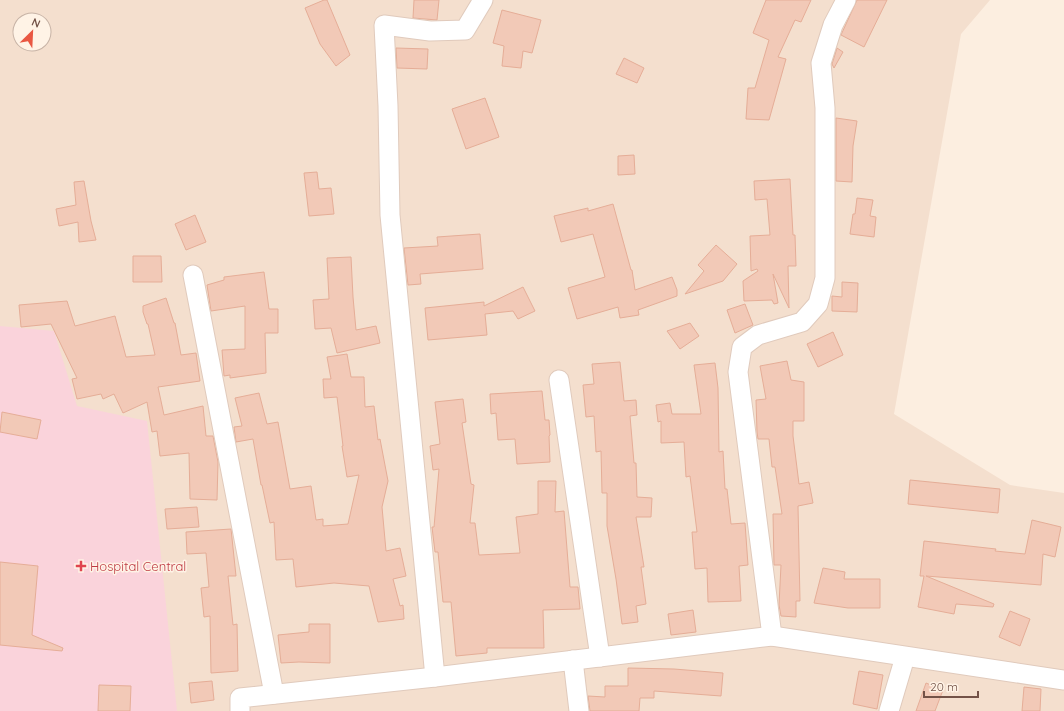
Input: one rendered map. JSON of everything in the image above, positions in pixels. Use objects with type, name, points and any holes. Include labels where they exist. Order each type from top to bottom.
[{"type":"street","points":[[435,677],[390,215],[388,106],[384,25],[430,31],[465,30],[483,0]]},
{"type":"street","points":[[772,636],[738,372],[742,347],[758,335],[802,322],[818,304],[825,278],[825,108],[821,63],[833,25],[846,0]]},
{"type":"street","points":[[193,275],[274,694]]},
{"type":"street","points":[[559,380],[600,657]]},
{"type":"street","points":[[240,711],[240,698],[435,677],[772,636],[1064,680]]},
{"type":"street","points":[[889,711],[905,657]]},
{"type":"street","points":[[573,660],[579,711]]},
{"type":"shaded area","points":[[0,0],[990,0],[961,34],[894,414],[1010,485],[1064,493],[1064,711],[0,711]]},
{"type":"shaded area","name":"Hospital Central","points":[[0,326],[54,331],[77,406],[147,421],[177,711],[0,711]]},
{"type":"building","points":[[327,0],[350,55],[336,66],[320,44],[305,8]]},
{"type":"building","points":[[414,0],[439,0],[437,20],[413,18]]},
{"type":"building","points":[[766,0],[811,0],[801,22],[795,20],[778,57],[786,59],[769,120],[746,119],[748,88],[755,88],[769,40],[753,33]]},
{"type":"building","points":[[857,0],[887,0],[864,47],[841,35]]},
{"type":"building","points":[[502,10],[541,20],[532,53],[523,51],[521,68],[502,66],[504,46],[493,43]]},
{"type":"building","points":[[396,48],[428,49],[427,69],[397,68]]},
{"type":"building","points":[[837,48],[843,52],[834,68],[832,64]]},
{"type":"building","points":[[624,58],[644,68],[637,83],[616,74]]},
{"type":"building","points":[[485,98],[499,137],[466,149],[452,109]]},
{"type":"building","points":[[836,118],[857,121],[853,146],[852,182],[836,181]]},
{"type":"building","points":[[634,155],[635,174],[618,175],[618,156]]},
{"type":"building","points":[[317,172],[319,189],[331,188],[334,214],[309,216],[304,173]]},
{"type":"building","points":[[790,179],[796,266],[788,266],[789,308],[773,274],[778,303],[774,304],[772,300],[744,301],[743,281],[758,271],[757,269],[751,271],[750,236],[770,235],[767,199],[755,200],[754,181]]},
{"type":"building","points":[[84,181],[96,240],[79,242],[78,222],[59,226],[56,209],[76,205],[74,182]]},
{"type":"building","points":[[857,198],[873,200],[870,216],[876,217],[874,237],[850,234]]},
{"type":"building","points":[[613,204],[632,270],[635,290],[672,277],[677,290],[677,296],[638,310],[639,315],[620,318],[618,307],[577,319],[568,288],[605,277],[593,234],[561,242],[554,216],[588,208],[588,211]]},
{"type":"building","points":[[195,215],[206,242],[186,250],[175,224]]},
{"type":"building","points":[[480,234],[483,269],[420,274],[421,284],[408,285],[404,248],[438,246],[437,237]]},
{"type":"building","points":[[716,245],[737,264],[723,281],[685,294],[704,271],[698,265]]},
{"type":"building","points":[[133,256],[161,256],[162,282],[133,282]]},
{"type":"building","points":[[351,257],[356,330],[376,326],[380,343],[337,353],[331,328],[315,329],[313,300],[329,299],[327,258]]},
{"type":"building","points":[[264,272],[269,309],[278,309],[278,333],[265,333],[266,373],[230,378],[230,375],[224,376],[222,350],[245,349],[245,306],[211,311],[207,285],[224,280],[224,277]]},
{"type":"building","points":[[842,282],[858,283],[857,312],[832,311],[832,296],[842,297]]},
{"type":"building","points":[[523,287],[535,311],[518,319],[513,311],[485,314],[487,335],[428,340],[425,308],[484,302],[484,306]]},
{"type":"building","points":[[166,298],[175,323],[181,355],[196,353],[200,381],[158,387],[164,415],[203,406],[206,436],[213,436],[218,462],[217,500],[190,499],[189,453],[160,456],[157,431],[152,432],[147,402],[123,413],[114,394],[103,399],[101,394],[77,399],[72,379],[77,378],[51,324],[21,327],[19,305],[67,301],[75,326],[115,316],[126,357],[155,355],[148,324],[143,312],[143,306]]},
{"type":"building","points":[[745,304],[753,325],[735,333],[727,310]]},
{"type":"building","points":[[690,323],[699,336],[680,349],[667,331]]},
{"type":"building","points":[[833,332],[843,355],[818,367],[807,344]]},
{"type":"building","points":[[347,354],[351,377],[364,377],[365,407],[374,406],[378,440],[380,439],[388,481],[382,507],[386,551],[400,548],[406,576],[393,579],[400,606],[403,605],[404,619],[378,622],[369,586],[334,583],[296,587],[293,559],[276,560],[274,522],[270,523],[261,485],[253,439],[236,442],[234,427],[242,426],[235,398],[259,393],[267,424],[278,422],[290,489],[311,486],[316,520],[323,519],[323,526],[348,524],[359,475],[347,477],[337,397],[324,398],[323,379],[331,379],[327,357]]},
{"type":"building","points":[[787,361],[791,380],[804,382],[804,421],[793,421],[793,436],[799,484],[809,482],[813,503],[798,506],[800,601],[796,601],[796,617],[781,616],[779,605],[781,565],[774,565],[773,514],[782,514],[775,467],[772,467],[769,439],[758,439],[757,432],[756,400],[766,399],[760,366]]},
{"type":"building","points":[[620,362],[624,401],[636,400],[637,415],[630,416],[634,463],[636,463],[637,497],[652,498],[651,517],[636,517],[644,567],[641,567],[646,604],[636,606],[638,622],[622,624],[607,526],[607,493],[602,493],[601,451],[596,452],[594,416],[586,417],[583,385],[594,384],[592,364]]},
{"type":"building","points":[[715,363],[718,388],[719,452],[723,451],[725,489],[727,489],[731,524],[745,523],[748,565],[739,566],[741,601],[708,602],[707,568],[695,569],[692,532],[697,532],[690,476],[686,477],[684,442],[661,443],[661,421],[658,422],[656,405],[670,403],[672,414],[701,414],[694,365]]},
{"type":"building","points":[[542,391],[545,420],[549,420],[550,462],[517,464],[515,439],[498,440],[496,413],[491,414],[490,394]]},
{"type":"building","points":[[463,399],[466,422],[462,423],[471,484],[474,485],[470,523],[475,523],[479,555],[520,553],[516,517],[538,514],[538,481],[556,481],[555,512],[564,511],[570,587],[578,587],[580,609],[543,610],[544,648],[487,648],[487,653],[456,656],[451,602],[443,602],[438,552],[435,552],[432,527],[434,527],[439,469],[433,470],[430,446],[440,444],[435,402]]},
{"type":"building","points":[[2,412],[41,420],[37,439],[0,432]]},
{"type":"building","points":[[910,480],[1000,489],[998,513],[908,504]]},
{"type":"building","points":[[197,507],[199,527],[167,529],[165,509]]},
{"type":"building","points":[[1032,520],[1061,527],[1055,557],[1043,554],[1041,585],[926,576],[994,604],[993,607],[956,604],[954,614],[918,607],[924,576],[920,576],[924,541],[996,549],[995,551],[1025,554]]},
{"type":"building","points":[[231,529],[236,576],[228,576],[233,625],[237,624],[238,671],[211,673],[210,616],[204,617],[201,588],[209,587],[206,553],[187,554],[186,532]]},
{"type":"building","points":[[0,562],[38,566],[32,635],[63,648],[62,651],[0,645]]},
{"type":"building","points":[[823,568],[845,572],[844,579],[880,579],[880,608],[848,608],[814,603]]},
{"type":"building","points":[[693,610],[696,632],[671,635],[668,614]]},
{"type":"building","points":[[1010,611],[1030,619],[1020,646],[999,637]]},
{"type":"building","points":[[309,624],[330,624],[330,663],[281,663],[278,635],[309,632]]},
{"type":"building","points":[[628,668],[674,669],[723,673],[721,696],[654,691],[654,698],[640,698],[639,711],[590,711],[588,696],[605,697],[605,686],[628,686]]},
{"type":"building","points":[[859,671],[883,675],[877,709],[853,704]]},
{"type":"building","points":[[212,681],[214,700],[191,703],[189,683]]},
{"type":"building","points":[[926,683],[943,690],[935,711],[916,711]]},
{"type":"building","points":[[99,685],[131,686],[130,711],[98,711]]},
{"type":"building","points":[[1024,687],[1041,689],[1040,711],[1022,711]]},
{"type":"place","name":"Hospital Central","points":[[81,566]]}]
